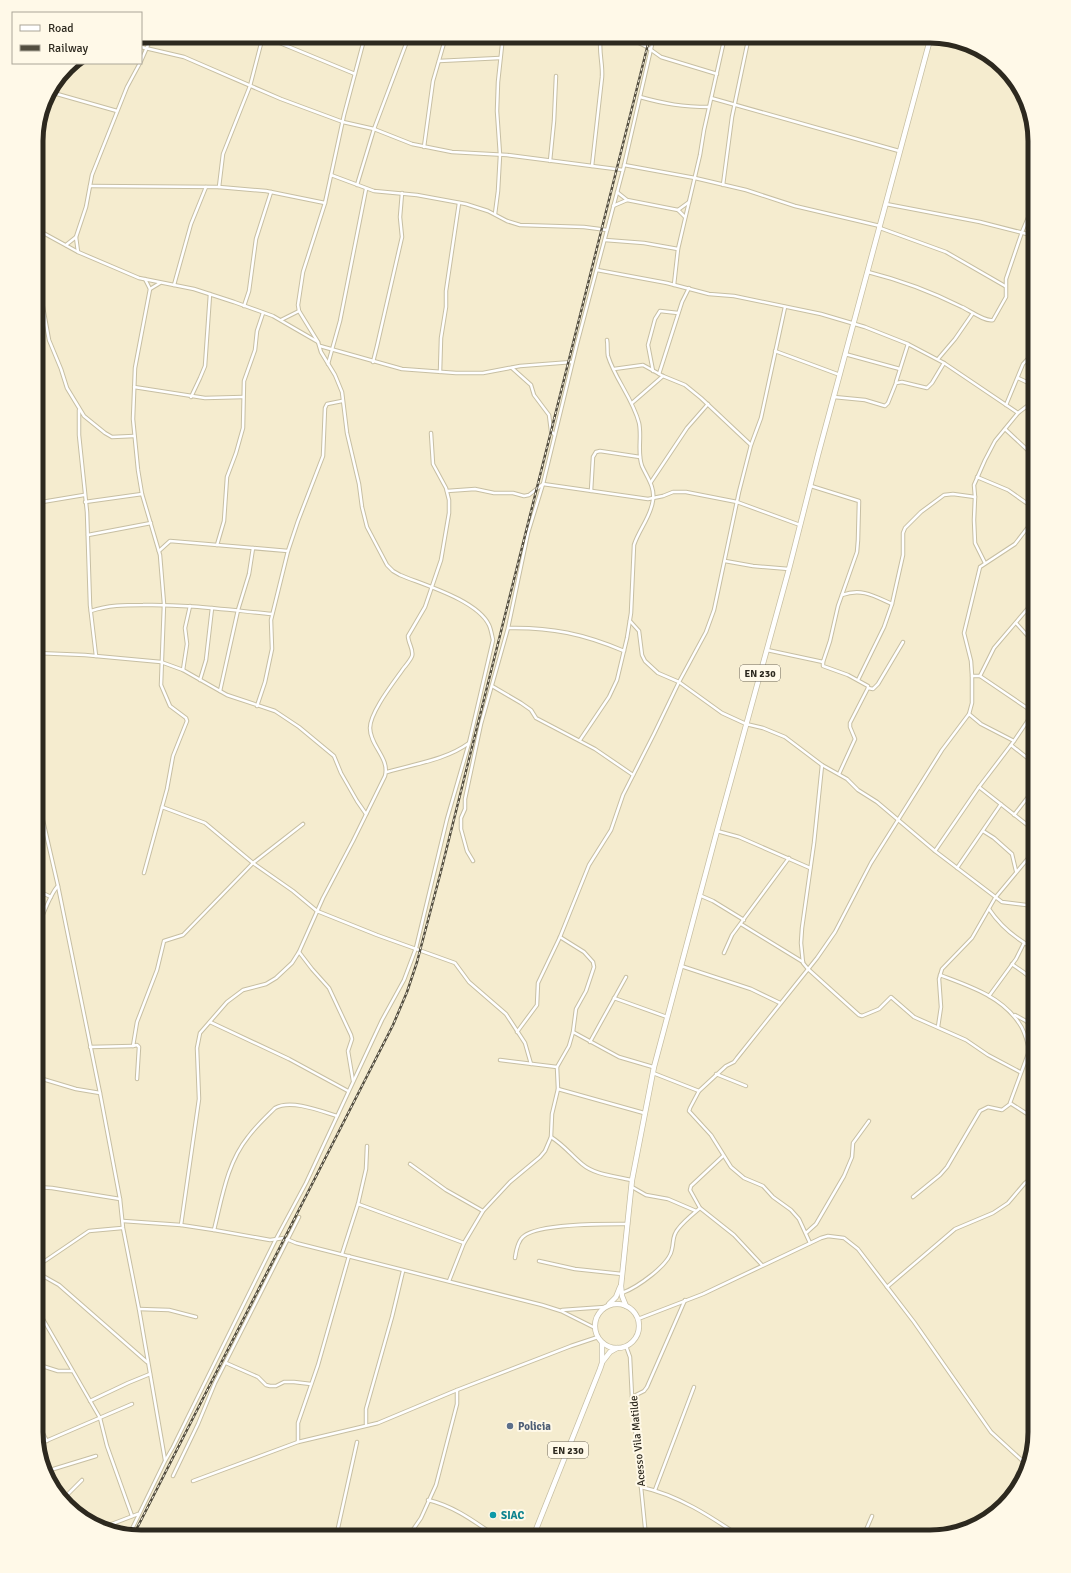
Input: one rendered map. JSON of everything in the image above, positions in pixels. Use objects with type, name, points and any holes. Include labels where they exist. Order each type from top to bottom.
[{"type":"main road","name":"EN 230","points":[[626,1306],[621,1293],[621,1286],[632,1180],[653,1070],[699,895],[789,569],[845,354],[929,43]]},
{"type":"main road","name":"EN 230","points":[[607,1306],[616,1296],[621,1286]]},
{"type":"main road","points":[[612,1304],[626,1306],[632,1309],[638,1319],[639,1327],[637,1335],[632,1342],[626,1346],[617,1348],[609,1346],[602,1342],[598,1337],[595,1328],[599,1312],[612,1304]]},
{"type":"main road","name":"EN 230","points":[[602,1342],[602,1363]]},
{"type":"main road","name":"EN 230","points":[[536,1530],[602,1363],[610,1352],[617,1348]]},
{"type":"street","points":[[142,60],[149,43]]},
{"type":"street","points":[[219,187],[223,154],[250,86],[261,43]]},
{"type":"street","points":[[280,43],[355,74]]},
{"type":"street","points":[[132,1529],[276,1239],[306,1183],[382,1020],[404,980],[416,948],[447,819],[469,743],[493,640],[489,625],[482,616],[462,600],[393,571],[387,565],[367,527],[347,433],[340,387],[318,342],[299,311],[298,305],[303,272],[325,203],[362,43]]},
{"type":"street","points":[[357,185],[374,129],[406,43]]},
{"type":"street","points":[[424,147],[428,127],[431,91],[444,43]]},
{"type":"street","points":[[495,214],[500,155],[497,111],[502,43]]},
{"type":"street","points":[[592,166],[602,72],[600,43]]},
{"type":"street","points":[[640,43],[651,51],[670,60],[717,74]]},
{"type":"street","points":[[473,861],[465,844],[461,822],[465,810],[465,799],[481,724],[508,628],[528,533],[543,484],[572,362],[623,170],[653,43]]},
{"type":"street","points":[[674,285],[678,249],[695,178],[724,43]]},
{"type":"street","points":[[722,185],[748,43]]},
{"type":"street","points":[[142,47],[184,57],[250,86],[343,122],[374,129],[404,142],[452,152],[500,155],[623,170]]},
{"type":"street","points":[[439,61],[500,58]]},
{"type":"street","points":[[78,252],[76,237],[86,207],[95,168],[127,87],[140,64]]},
{"type":"street","points":[[550,161],[556,76]]},
{"type":"street","points":[[55,93],[117,111]]},
{"type":"street","points":[[640,97],[666,105],[709,107]]},
{"type":"street","points":[[711,98],[900,151]]},
{"type":"street","points":[[624,165],[695,178],[746,190],[795,206],[880,227],[946,252],[1005,286]]},
{"type":"street","points":[[331,175],[374,191],[416,194],[482,208],[507,221],[520,225],[584,227],[607,230]]},
{"type":"street","points":[[90,186],[219,187],[271,192],[325,203]]},
{"type":"street","points":[[174,285],[191,224],[206,187]]},
{"type":"street","points":[[328,364],[340,321],[366,189]]},
{"type":"street","points":[[244,306],[249,291],[257,236],[271,192]]},
{"type":"street","points":[[617,192],[627,200],[678,210],[685,217]]},
{"type":"street","points":[[372,362],[402,237],[400,217],[402,193]]},
{"type":"street","points":[[613,206],[627,200]]},
{"type":"street","points":[[678,210],[689,202]]},
{"type":"street","points":[[440,372],[441,338],[446,307],[446,291],[459,203]]},
{"type":"street","points":[[886,204],[980,222],[1028,234]]},
{"type":"street","points":[[868,272],[893,279],[922,290],[987,320],[993,320],[1005,300],[1005,286],[1028,218]]},
{"type":"street","points":[[43,233],[78,252],[145,279],[210,294],[281,320],[318,342]]},
{"type":"street","points":[[66,245],[76,237]]},
{"type":"street","points":[[605,240],[644,243],[678,249]]},
{"type":"street","points":[[596,270],[821,314],[864,326],[908,344],[944,363],[1018,413]]},
{"type":"street","points":[[144,873],[167,789],[173,756],[187,720],[167,702],[161,685],[164,604],[159,550],[142,494],[134,436],[134,387],[138,350],[150,289],[145,279]]},
{"type":"street","points":[[150,289],[160,283]]},
{"type":"street","points":[[659,374],[678,313],[689,288]]},
{"type":"street","points":[[191,397],[205,366],[210,294]]},
{"type":"street","points":[[517,1032],[538,1003],[538,983],[560,936],[589,865],[611,830],[620,802],[679,682],[706,632],[714,610],[751,445],[761,418],[785,307]]},
{"type":"street","points":[[43,308],[49,340],[61,369],[66,388],[79,410],[110,437],[134,436]]},
{"type":"street","points":[[281,320],[299,311]]},
{"type":"street","points":[[653,372],[648,345],[655,319],[660,311],[678,313]]},
{"type":"street","points":[[217,545],[224,521],[227,477],[243,428],[244,381],[255,350],[257,331],[263,313]]},
{"type":"street","points":[[938,360],[974,313]]},
{"type":"street","points":[[580,740],[609,698],[617,680],[630,621],[634,545],[651,512],[654,498],[651,482],[642,465],[640,457],[641,433],[639,421],[632,403],[608,355],[607,340]]},
{"type":"street","points":[[834,397],[865,400],[885,406],[888,403],[896,383],[908,344]]},
{"type":"street","points":[[320,346],[372,362],[402,369],[440,372],[473,373],[572,362]]},
{"type":"street","points":[[775,351],[840,375]]},
{"type":"street","points":[[845,354],[900,369]]},
{"type":"street","points":[[1006,405],[1023,364],[1028,359]]},
{"type":"street","points":[[896,383],[902,382],[927,388],[932,383],[944,363]]},
{"type":"street","points":[[614,369],[640,365],[645,366],[653,372],[685,385],[708,404],[751,445]]},
{"type":"street","points":[[512,368],[530,385],[534,395],[549,415],[551,431],[555,436]]},
{"type":"street","points":[[632,403],[663,376]]},
{"type":"street","points":[[1018,378],[1028,383]]},
{"type":"street","points":[[134,387],[191,397],[243,397]]},
{"type":"street","points":[[257,706],[265,682],[272,649],[270,624],[288,551],[323,456],[325,408],[327,404],[342,401]]},
{"type":"street","points":[[651,482],[687,428],[708,404]]},
{"type":"street","points":[[985,563],[975,542],[975,497],[973,488],[977,477],[996,441],[1018,413],[1028,405]]},
{"type":"street","points":[[79,410],[79,435],[88,536],[91,611],[96,656]]},
{"type":"street","points":[[1005,429],[1028,450]]},
{"type":"street","points":[[180,1225],[199,1099],[198,1040],[200,1033],[227,1002],[243,990],[266,984],[276,978],[292,963],[299,952],[317,911],[387,772],[383,760],[373,744],[370,728],[371,721],[388,690],[412,656],[408,636],[425,607],[441,560],[449,513],[447,491],[433,464],[431,433]]},
{"type":"street","points":[[591,491],[593,456],[596,452],[600,451],[640,457]]},
{"type":"street","points":[[977,477],[1008,490],[1028,504]]},
{"type":"street","points":[[447,491],[475,490],[494,493],[513,493],[524,496],[529,495],[543,484],[648,499],[679,491],[737,502],[800,524]]},
{"type":"street","points":[[810,486],[859,500],[857,552],[838,606],[823,666],[858,680],[866,684],[868,688]]},
{"type":"street","points":[[85,502],[142,494]]},
{"type":"street","points":[[858,680],[884,627],[892,604],[903,555],[903,533],[906,528],[921,512],[944,495],[953,494],[975,497]]},
{"type":"street","points":[[43,503],[84,495]]},
{"type":"street","points":[[88,536],[151,523]]},
{"type":"street","points":[[810,1242],[799,1219],[773,1197],[763,1186],[739,1174],[723,1156],[707,1130],[689,1111],[699,1091],[716,1074],[734,1062],[808,969],[835,932],[871,863],[942,750],[969,714],[972,703],[972,676],[971,661],[965,637],[965,629],[979,569],[985,563],[1015,544],[1028,527]]},
{"type":"street","points":[[159,550],[170,540],[288,551]]},
{"type":"street","points":[[220,691],[238,610],[249,574],[253,548]]},
{"type":"street","points":[[725,561],[753,566],[789,569]]},
{"type":"street","points":[[842,595],[856,591],[892,604]]},
{"type":"street","points":[[91,611],[109,605],[164,604],[190,605],[272,614]]},
{"type":"street","points":[[183,670],[187,644],[185,628],[190,605]]},
{"type":"street","points":[[200,680],[206,660],[212,608]]},
{"type":"street","points":[[980,676],[994,648],[1028,608]]},
{"type":"street","points":[[630,621],[639,631],[642,655],[645,661],[658,673],[679,682],[714,709],[746,724],[763,728],[785,737],[822,765],[847,779],[858,790],[877,802],[935,851],[995,898],[1006,904],[1028,906]]},
{"type":"street","points":[[1016,623],[1028,636]]},
{"type":"street","points":[[508,628],[528,628],[569,632],[598,640],[624,651]]},
{"type":"street","points":[[868,688],[873,689],[878,684],[903,642]]},
{"type":"street","points":[[767,650],[823,662]]},
{"type":"street","points":[[43,653],[96,656],[161,662],[183,670],[220,691],[257,706],[269,709],[299,727],[334,756],[341,773],[366,814]]},
{"type":"street","points":[[972,676],[980,676],[1028,707]]},
{"type":"street","points":[[492,686],[531,710],[536,718],[580,740],[633,776]]},
{"type":"street","points":[[839,774],[855,740],[850,723],[868,688]]},
{"type":"street","points":[[969,714],[985,726],[1014,742]]},
{"type":"street","points":[[935,851],[979,787],[1014,742],[1028,720]]},
{"type":"street","points":[[387,772],[449,754],[459,750],[469,743]]},
{"type":"street","points":[[1011,745],[1028,758]]},
{"type":"street","points":[[803,962],[801,943],[802,928],[822,765]]},
{"type":"street","points":[[979,787],[1028,826]]},
{"type":"street","points":[[1014,815],[1028,797]]},
{"type":"street","points":[[957,868],[1001,804]]},
{"type":"street","points":[[162,807],[202,821],[253,863],[293,891],[317,911],[377,935],[455,963],[469,982],[503,1010],[526,1046],[531,1064]]},
{"type":"street","points":[[43,821],[58,886],[100,1093],[120,1199],[123,1222],[122,1228],[139,1309],[165,1461]]},
{"type":"street","points":[[133,1046],[137,1022],[158,970],[164,941],[183,935],[253,863],[303,824]]},
{"type":"street","points":[[717,830],[739,837],[810,868]]},
{"type":"street","points":[[983,831],[1012,854],[1017,872]]},
{"type":"street","points":[[724,953],[732,935],[789,858]]},
{"type":"street","points":[[938,1028],[941,1007],[940,975],[942,970],[972,938],[995,898],[1028,859]]},
{"type":"street","points":[[43,915],[53,892],[58,886]]},
{"type":"street","points":[[43,893],[51,897]]},
{"type":"street","points":[[699,895],[713,901],[744,920]]},
{"type":"street","points":[[989,909],[1002,926],[1028,945]]},
{"type":"street","points":[[741,924],[803,962],[808,969],[858,1015],[862,1016],[879,1009],[889,997],[891,997],[914,1017],[966,1040],[988,1055],[1020,1072]]},
{"type":"street","points":[[449,1281],[464,1243],[483,1211],[510,1182],[540,1157],[545,1151],[551,1137],[552,1114],[558,1089],[557,1067],[569,1046],[573,1032],[576,1010],[586,991],[594,967],[594,964],[584,952],[560,936]]},
{"type":"street","points":[[989,996],[1012,964],[1024,943]]},
{"type":"street","points":[[299,952],[329,988],[349,1030],[352,1039],[348,1051],[353,1082]]},
{"type":"street","points":[[1012,964],[1028,976]]},
{"type":"street","points":[[680,966],[750,989],[780,1003]]},
{"type":"street","points":[[940,975],[980,991],[1013,1014],[1027,1022],[1028,1019]]},
{"type":"street","points":[[590,1042],[626,976]]},
{"type":"street","points":[[614,998],[667,1017]]},
{"type":"street","points":[[1013,1014],[1020,1024],[1028,1046]]},
{"type":"street","points":[[210,1022],[289,1059],[348,1091]]},
{"type":"street","points":[[573,1032],[623,1058],[699,1091]]},
{"type":"street","points":[[90,1048],[137,1045],[140,1047],[137,1079]]},
{"type":"street","points":[[914,1197],[940,1175],[947,1167],[980,1111],[988,1107],[1002,1110],[1010,1104],[1028,1052]]},
{"type":"street","points":[[500,1060],[557,1067]]},
{"type":"street","points":[[716,1074],[746,1086]]},
{"type":"street","points":[[43,1079],[76,1089],[100,1093]]},
{"type":"street","points":[[558,1089],[644,1113]]},
{"type":"street","points":[[1010,1104],[1028,1114]]},
{"type":"street","points":[[214,1230],[229,1172],[236,1156],[247,1137],[275,1108],[279,1105],[299,1106],[337,1116]]},
{"type":"street","points":[[806,1233],[816,1224],[844,1176],[852,1157],[853,1143],[869,1121]]},
{"type":"street","points":[[551,1137],[562,1144],[582,1164],[590,1169],[600,1174],[632,1180]]},
{"type":"street","points":[[342,1254],[358,1204],[366,1169],[367,1146]]},
{"type":"street","points":[[723,1156],[690,1186],[690,1190],[700,1208],[734,1235],[762,1265]]},
{"type":"street","points":[[410,1164],[446,1190],[483,1211]]},
{"type":"street","points":[[887,1287],[955,1228],[994,1213],[1008,1203],[1028,1181]]},
{"type":"street","points":[[43,1187],[120,1199]]},
{"type":"street","points":[[632,1187],[646,1196],[668,1199],[696,1211]]},
{"type":"street","points":[[358,1204],[464,1243]]},
{"type":"street","points":[[621,1293],[640,1283],[664,1263],[672,1250],[673,1237],[678,1229],[700,1208]]},
{"type":"street","points":[[173,1476],[198,1424],[215,1383],[299,1217]]},
{"type":"street","points":[[123,1222],[180,1225],[270,1240],[284,1238],[296,1243],[561,1310],[595,1328]]},
{"type":"street","points":[[515,1258],[521,1239],[523,1236],[531,1232],[545,1228],[585,1224],[628,1224]]},
{"type":"street","points":[[43,1262],[89,1231],[122,1228]]},
{"type":"street","points":[[638,1319],[703,1294],[810,1242],[828,1236],[844,1238],[867,1259],[914,1322],[991,1432],[1023,1462]]},
{"type":"street","points":[[298,1442],[298,1423],[318,1365],[349,1256]]},
{"type":"street","points":[[540,1261],[575,1269],[622,1274]]},
{"type":"street","points":[[366,1424],[366,1409],[392,1317],[403,1270]]},
{"type":"street","points":[[43,1276],[59,1285],[148,1362]]},
{"type":"street","points":[[632,1397],[644,1391],[685,1300]]},
{"type":"street","points":[[561,1310],[607,1306]]},
{"type":"street","points":[[139,1309],[169,1310],[196,1317]]},
{"type":"street","points":[[43,1319],[100,1418],[107,1446],[132,1516]]},
{"type":"street","points":[[193,1481],[298,1442],[366,1424],[378,1423],[457,1390],[598,1337]]},
{"type":"street","name":"Acesso Vila Matilde","points":[[626,1346],[630,1357],[632,1397],[645,1530]]},
{"type":"street","points":[[226,1363],[260,1379],[266,1385],[270,1386],[276,1386],[284,1382],[311,1384]]},
{"type":"street","points":[[43,1366],[58,1371],[73,1371]]},
{"type":"street","points":[[90,1401],[150,1374]]},
{"type":"street","points":[[655,1490],[694,1387]]},
{"type":"street","points":[[413,1530],[421,1518],[436,1485],[457,1404],[457,1390]]},
{"type":"street","points":[[44,1442],[132,1404]]},
{"type":"street","points":[[43,1434],[47,1441]]},
{"type":"street","points":[[338,1530],[357,1442]]},
{"type":"street","points":[[50,1470],[96,1456]]},
{"type":"street","points":[[67,1495],[82,1480]]},
{"type":"street","points":[[641,1487],[667,1494],[711,1517],[730,1530]]},
{"type":"street","points":[[428,1500],[443,1504],[486,1530]]},
{"type":"street","points":[[110,1525],[139,1514]]},
{"type":"street","points":[[866,1530],[872,1516]]},
{"type":"railway","points":[[136,1530],[393,1025],[407,992],[417,962],[441,871],[648,43]]},
{"type":"place","name":"Policia","points":[[510,1426]]},
{"type":"place","name":"SIAC","points":[[493,1515]]}]
